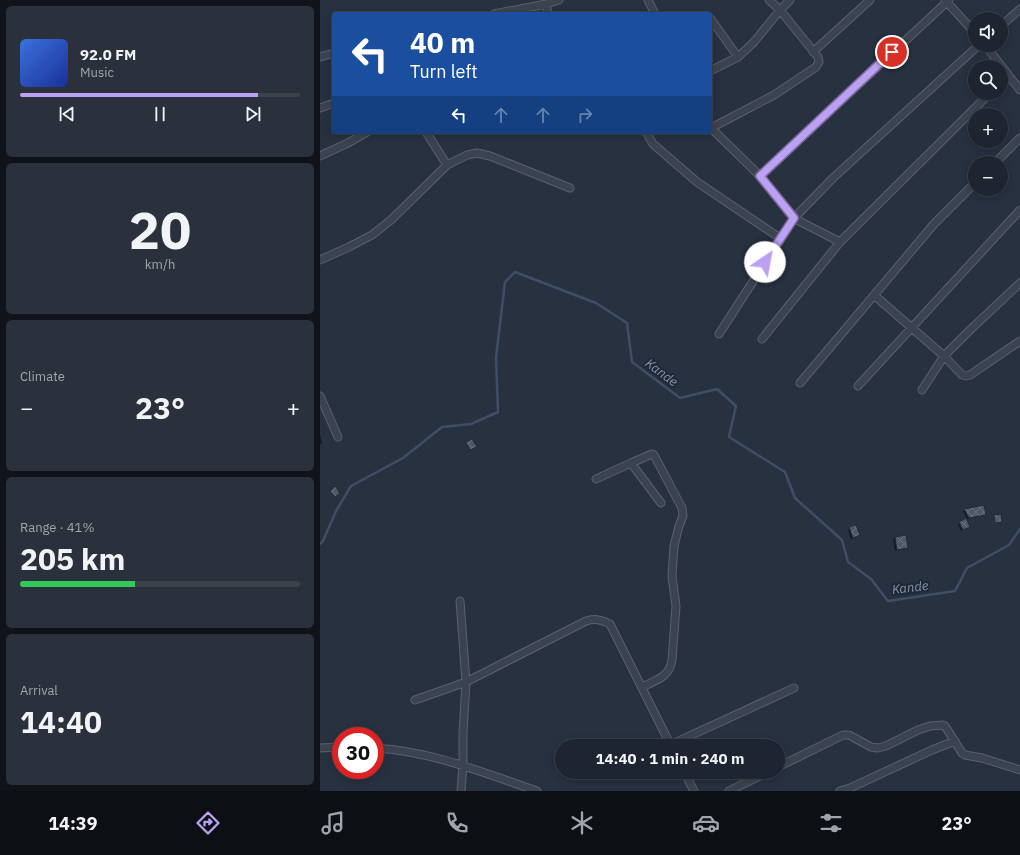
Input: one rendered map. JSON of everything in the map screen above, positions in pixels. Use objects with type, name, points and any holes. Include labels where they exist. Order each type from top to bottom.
[{"type":"street","points":[[504,12],[559,0]]},
{"type":"street","points":[[648,0],[654,12]]},
{"type":"street","points":[[712,126],[774,95],[816,67],[819,62],[818,58],[780,10],[769,0]]},
{"type":"street","points":[[712,70],[738,56],[754,42],[790,0]]},
{"type":"street","points":[[813,52],[870,0]]},
{"type":"street","points":[[760,176],[947,1],[968,25]]},
{"type":"street","points":[[546,4],[548,12]]},
{"type":"street","points":[[1008,20],[1020,9]]},
{"type":"street","points":[[712,21],[738,56]]},
{"type":"street","points":[[719,334],[794,218],[833,178],[971,52]]},
{"type":"street","points":[[990,52],[996,60]]},
{"type":"street","points":[[320,57],[332,54]]},
{"type":"street","points":[[1008,75],[1020,90]]},
{"type":"street","points":[[762,339],[840,242],[983,100]]},
{"type":"street","points":[[320,108],[332,104]]},
{"type":"street","points":[[712,129],[760,176],[794,218],[840,242]]},
{"type":"street","points":[[320,156],[364,134]]},
{"type":"street","points":[[427,134],[447,164]]},
{"type":"street","points":[[647,134],[653,144],[697,182],[780,238]]},
{"type":"street","points":[[1002,156],[1020,138]]},
{"type":"street","points":[[320,260],[372,235],[391,220],[447,164],[466,155],[477,153],[490,156],[570,188]]},
{"type":"street","points":[[800,383],[934,224],[968,190]]},
{"type":"street","points":[[858,386],[1020,210]]},
{"type":"street","points":[[922,390],[944,356],[1020,284]]},
{"type":"street","points":[[874,295],[944,356],[962,375],[970,375],[1020,341]]},
{"type":"street","points":[[320,396],[338,437]]},
{"type":"street","points":[[320,415],[328,414]]},
{"type":"street","points":[[596,479],[651,454],[654,455],[683,512],[674,546],[672,576],[676,606],[671,666],[668,672],[661,678],[642,687]]},
{"type":"street","points":[[631,463],[661,503]]},
{"type":"street","points":[[460,601],[466,682],[461,791]]},
{"type":"street","points":[[415,700],[466,682],[586,621],[601,619],[610,624],[668,739]]},
{"type":"street","points":[[684,739],[794,688]]},
{"type":"street","points":[[785,764],[843,735],[849,735],[871,747],[878,748],[886,746],[918,730],[930,726],[943,725],[964,755],[982,758],[1020,770]]},
{"type":"street","points":[[840,791],[954,741]]},
{"type":"street","points":[[320,748],[332,747]]},
{"type":"street","points":[[384,748],[427,756],[463,765],[537,791]]},
{"type":"street","points":[[688,779],[694,791]]},
{"type":"street","points":[[729,791],[754,779]]},
{"type":"building","points":[[472,439],[477,447],[470,450],[466,442]]},
{"type":"building","points":[[335,486],[340,493],[335,497],[330,491]]},
{"type":"building","points":[[984,505],[986,515],[969,518],[964,509]]},
{"type":"building","points":[[1001,514],[1002,522],[995,523],[994,515]]},
{"type":"building","points":[[966,518],[970,527],[963,530],[959,522]]},
{"type":"building","points":[[856,525],[860,535],[853,538],[849,527]]},
{"type":"building","points":[[906,535],[908,548],[897,550],[895,537]]},
{"type":"waterway","name":"Kande","points":[[320,544],[323,541],[336,511],[351,486],[403,458],[442,427],[471,424],[498,412],[496,358],[505,282],[515,272],[596,303],[627,323],[632,362],[680,398],[717,389],[736,406],[729,437],[785,472],[795,498],[842,540],[848,562],[871,579],[888,601],[955,591],[967,568],[1009,545],[1020,529]]},
{"type":"route","points":[[765,262],[794,218],[760,176],[892,52]]}]
